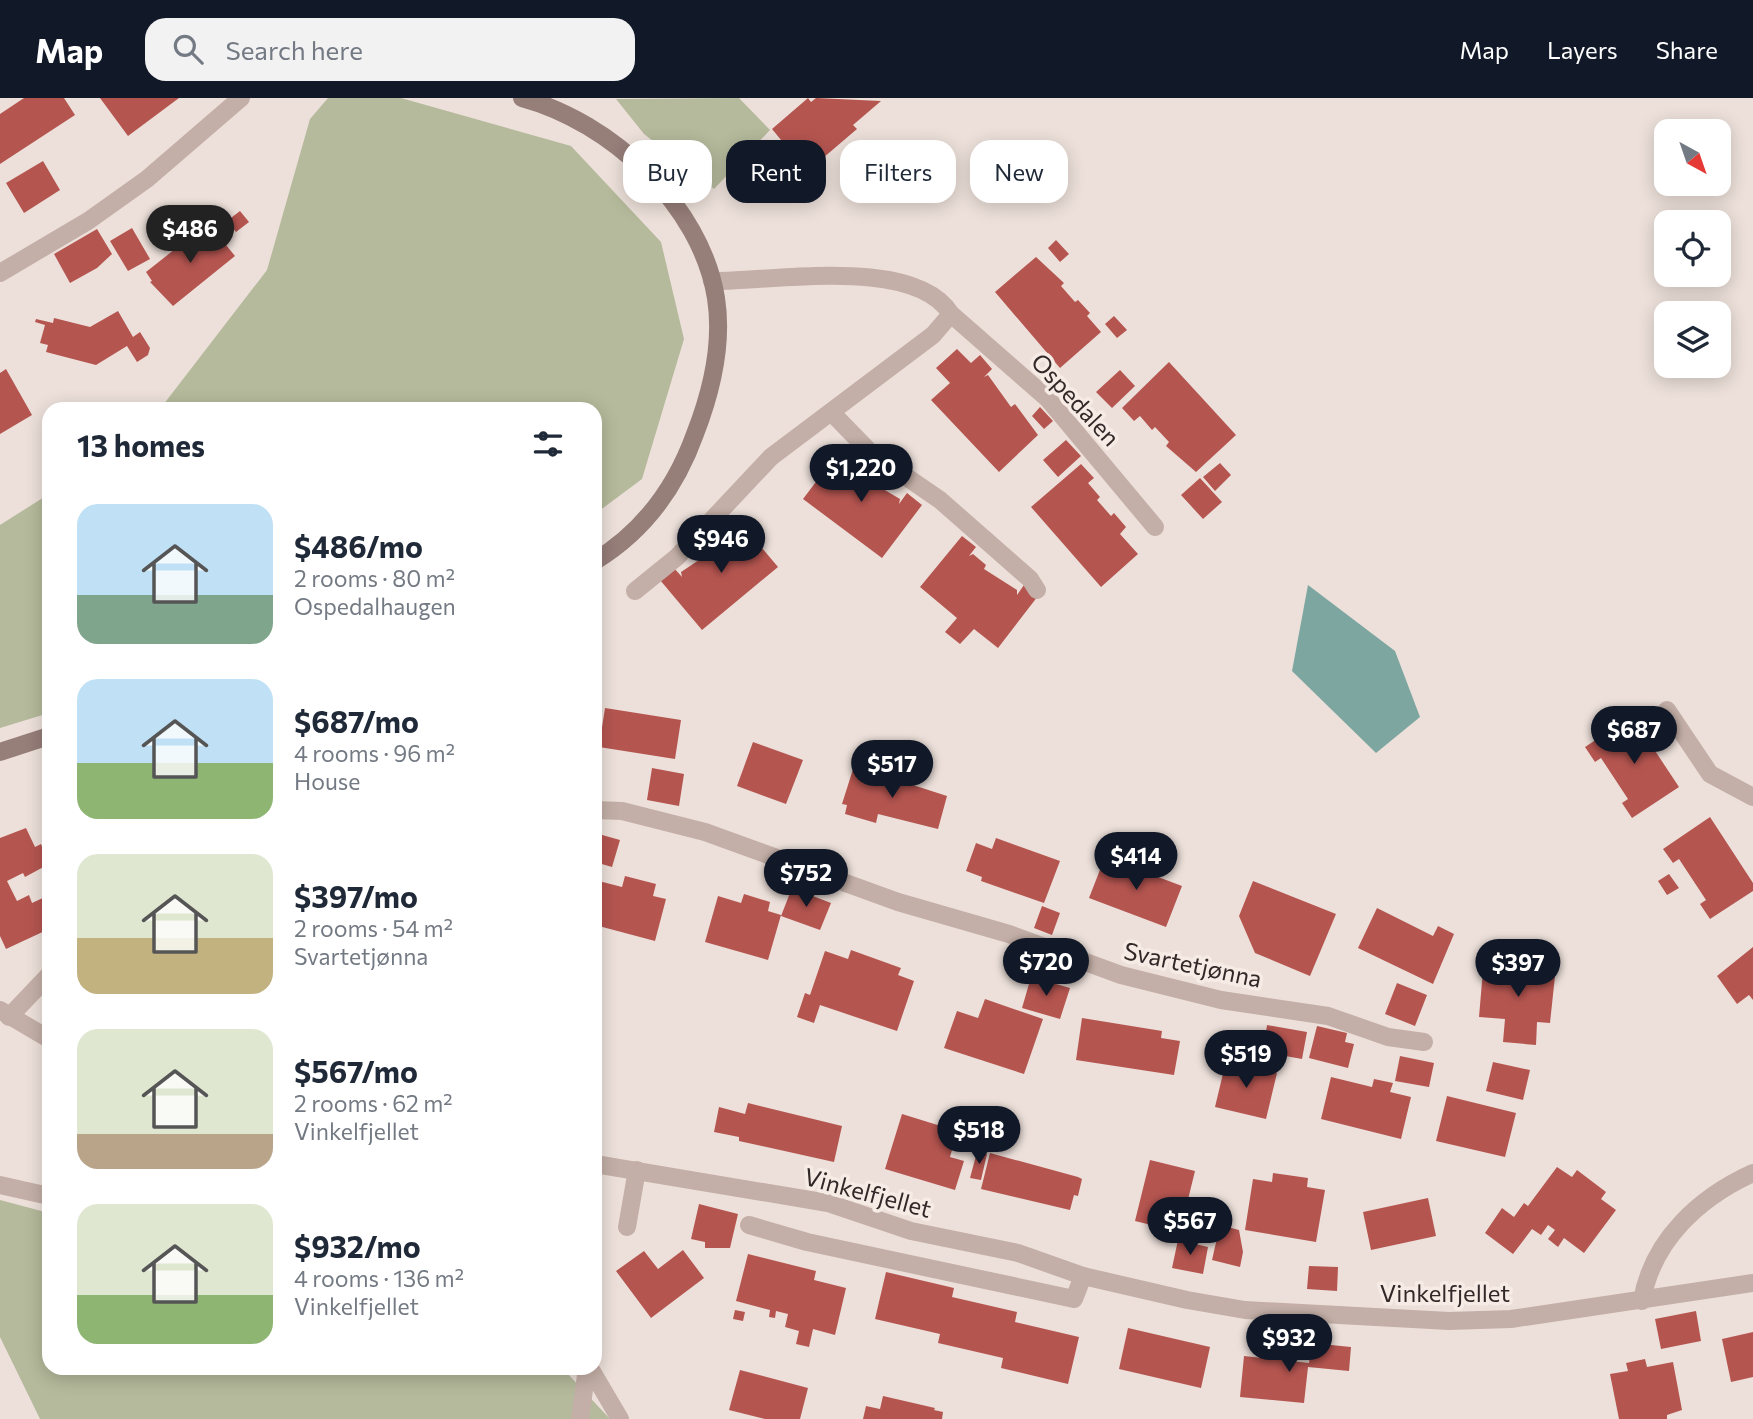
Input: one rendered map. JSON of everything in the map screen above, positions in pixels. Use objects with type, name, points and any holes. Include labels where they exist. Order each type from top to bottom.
[{"type":"street","points":[[0,273],[88,221],[146,179],[241,98]]},
{"type":"street","points":[[522,98],[571,116],[617,145],[649,174],[667,193],[694,239],[712,281],[716,301],[712,374],[705,408],[691,444],[666,496],[626,538],[602,556]]},
{"type":"street","name":"Ospedalen","points":[[712,281],[796,275],[881,279],[927,295],[1048,399],[1155,527]]},
{"type":"street","points":[[635,592],[677,557],[771,457],[933,335],[951,314]]},
{"type":"street","points":[[832,413],[870,453],[960,516],[1030,579],[1037,590]]},
{"type":"street","points":[[1667,710],[1710,774],[1753,797]]},
{"type":"street","points":[[0,752],[42,738]]},
{"type":"street","name":"Svartetjønna","points":[[602,810],[622,811],[705,832],[898,902],[1009,934],[1121,975],[1221,1000],[1328,1016],[1388,1037],[1424,1042]]},
{"type":"street","points":[[42,981],[5,1014],[42,1036]]},
{"type":"street","name":"Vinkelfjellet","points":[[602,1165],[828,1203],[911,1231],[1018,1253],[1083,1276],[1245,1310],[1449,1321],[1511,1319],[1753,1283]]},
{"type":"street","points":[[627,1227],[637,1170]]},
{"type":"street","points":[[1642,1301],[1655,1260],[1676,1227],[1726,1185],[1753,1173]]},
{"type":"street","points":[[0,1185],[42,1194]]},
{"type":"street","points":[[749,1225],[807,1242],[1074,1298],[1083,1276]]},
{"type":"street","points":[[580,1419],[587,1375]]},
{"type":"street","points":[[592,1375],[620,1419]]},
{"type":"green space","points":[[328,98],[401,98],[571,146],[661,242],[684,339],[642,479],[602,509],[602,402],[165,402],[267,270],[310,119]]},
{"type":"green space","points":[[739,98],[770,130],[761,140],[726,140],[726,176],[714,189],[712,140],[652,140],[616,99]]},
{"type":"green space","points":[[42,498],[42,715],[0,728],[0,525]]},
{"type":"green space","points":[[0,1200],[42,1211],[42,1375],[569,1375],[610,1419],[40,1419],[0,1337]]},
{"type":"water","points":[[1308,585],[1395,651],[1420,717],[1376,753],[1292,671]]},
{"type":"building","points":[[24,98],[64,98],[75,115],[0,164],[0,114]]},
{"type":"building","points":[[100,98],[179,98],[128,136]]},
{"type":"building","points":[[808,98],[811,102],[816,98],[881,101],[853,125],[857,129],[844,140],[840,140],[840,144],[826,155],[826,140],[781,140],[772,129]]},
{"type":"building","points":[[43,161],[60,190],[24,213],[6,183]]},
{"type":"building","points":[[240,211],[249,222],[236,232],[227,221]]},
{"type":"building","points":[[208,223],[235,256],[173,306],[150,282],[152,281],[146,272]]},
{"type":"building","points":[[132,228],[150,259],[128,271],[110,241]]},
{"type":"building","points":[[97,229],[112,254],[97,268],[70,283],[54,254]]},
{"type":"building","points":[[1056,240],[1069,254],[1060,262],[1048,248]]},
{"type":"building","points":[[1036,257],[1064,283],[1061,286],[1075,302],[1078,300],[1090,313],[1087,316],[1101,332],[1060,368],[995,292]]},
{"type":"building","points":[[118,311],[133,337],[140,332],[150,348],[148,355],[137,362],[127,346],[96,365],[46,352],[48,345],[40,343],[45,325],[35,322],[36,319],[53,323],[54,318],[90,327]]},
{"type":"building","points":[[1114,316],[1127,330],[1117,338],[1105,324]]},
{"type":"building","points":[[957,349],[971,363],[980,355],[992,369],[984,377],[988,375],[1011,407],[1015,404],[1038,435],[999,472],[931,400],[950,383],[936,368]]},
{"type":"building","points":[[1169,362],[1236,435],[1196,472],[1166,446],[1169,442],[1155,427],[1152,430],[1140,416],[1134,421],[1122,408]]},
{"type":"building","points":[[6,369],[32,415],[0,434],[0,373]]},
{"type":"building","points":[[1120,370],[1135,386],[1112,408],[1096,392]]},
{"type":"building","points":[[1040,407],[1053,421],[1044,429],[1032,416]]},
{"type":"building","points":[[1066,440],[1081,456],[1058,477],[1043,460]]},
{"type":"building","points":[[843,446],[858,457],[851,467],[854,464],[869,475],[866,479],[900,499],[899,504],[907,493],[922,505],[882,558],[803,499]]},
{"type":"building","points":[[1220,463],[1231,475],[1215,491],[1203,477]]},
{"type":"building","points":[[1081,464],[1094,478],[1088,483],[1100,497],[1097,500],[1111,516],[1114,513],[1126,527],[1120,534],[1138,554],[1101,587],[1031,507]]},
{"type":"building","points":[[1200,478],[1222,502],[1203,519],[1181,495]]},
{"type":"building","points":[[735,516],[778,567],[702,630],[660,580],[674,568],[682,577],[681,572],[714,550],[711,547],[724,536],[728,537],[720,528]]},
{"type":"building","points":[[962,536],[976,547],[969,556],[973,554],[986,565],[984,569],[1017,590],[1017,595],[1024,585],[1038,596],[998,648],[974,629],[960,644],[945,632],[957,618],[920,587]]},
{"type":"building","points":[[605,708],[681,720],[675,759],[602,747]]},
{"type":"building","points":[[1632,716],[1679,787],[1632,818],[1622,803],[1628,799],[1601,758],[1595,762],[1585,747]]},
{"type":"building","points":[[753,742],[803,760],[786,804],[737,786]]},
{"type":"building","points":[[854,766],[947,796],[938,829],[878,814],[876,823],[845,814],[847,805],[842,804]]},
{"type":"building","points":[[652,768],[684,774],[679,806],[647,800]]},
{"type":"building","points":[[1710,817],[1753,883],[1753,891],[1710,919],[1700,904],[1706,900],[1679,859],[1673,863],[1663,849]]},
{"type":"building","points":[[26,828],[35,847],[41,844],[42,846],[42,868],[25,877],[23,873],[7,881],[17,901],[29,895],[32,903],[42,898],[42,932],[6,949],[0,936],[0,838]]},
{"type":"building","points":[[602,835],[620,840],[612,867],[602,864]]},
{"type":"building","points":[[996,838],[1060,861],[1044,903],[981,881],[982,877],[966,871],[976,843],[992,849]]},
{"type":"building","points":[[1105,857],[1182,886],[1166,927],[1089,898]]},
{"type":"building","points":[[1669,874],[1679,888],[1667,895],[1658,881]]},
{"type":"building","points":[[625,876],[656,884],[653,896],[666,899],[655,941],[602,927],[602,882],[622,887]]},
{"type":"building","points":[[1253,881],[1336,914],[1310,976],[1255,953],[1239,916]]},
{"type":"building","points":[[792,888],[831,903],[820,930],[781,916]]},
{"type":"building","points":[[744,894],[770,902],[768,911],[781,915],[768,960],[705,942],[718,896],[741,903]]},
{"type":"building","points":[[1042,906],[1060,913],[1052,935],[1034,928]]},
{"type":"building","points":[[1377,908],[1433,936],[1438,926],[1454,934],[1433,984],[1358,948]]},
{"type":"building","points":[[1753,947],[1753,1000],[1749,995],[1737,1004],[1717,976]]},
{"type":"building","points":[[851,950],[901,968],[898,975],[914,981],[897,1031],[820,1005],[814,1023],[797,1017],[805,993],[810,995],[825,951],[848,959]]},
{"type":"building","points":[[1502,957],[1538,960],[1537,974],[1555,976],[1550,1023],[1537,1022],[1536,1045],[1503,1042],[1505,1019],[1479,1017],[1483,970],[1500,971]]},
{"type":"building","points":[[1031,977],[1070,988],[1060,1019],[1022,1008]]},
{"type":"building","points":[[1397,983],[1427,995],[1415,1026],[1385,1014]]},
{"type":"building","points":[[985,999],[1043,1019],[1024,1074],[944,1048],[957,1011],[978,1018]]},
{"type":"building","points":[[1082,1018],[1162,1031],[1161,1038],[1180,1041],[1174,1075],[1076,1060]]},
{"type":"building","points":[[1267,1025],[1307,1032],[1302,1059],[1263,1052]]},
{"type":"building","points":[[1317,1026],[1347,1033],[1345,1042],[1354,1044],[1348,1068],[1309,1058]]},
{"type":"building","points":[[1400,1056],[1434,1063],[1429,1087],[1395,1081]]},
{"type":"building","points":[[1226,1061],[1277,1073],[1266,1119],[1215,1107]]},
{"type":"building","points":[[1493,1062],[1530,1070],[1523,1100],[1486,1091]]},
{"type":"building","points":[[1331,1077],[1372,1087],[1374,1079],[1393,1083],[1390,1092],[1411,1097],[1401,1139],[1321,1119]]},
{"type":"building","points":[[1447,1096],[1516,1113],[1505,1157],[1436,1141]]},
{"type":"building","points":[[748,1103],[842,1126],[834,1162],[739,1141],[739,1137],[714,1132],[719,1107],[745,1114]]},
{"type":"building","points":[[949,1110],[953,1112],[944,1140],[954,1143],[950,1157],[964,1161],[955,1190],[885,1169],[902,1114],[944,1127]]},
{"type":"building","points":[[961,1119],[978,1124],[974,1139],[957,1134]]},
{"type":"building","points":[[977,1152],[987,1154],[981,1180],[970,1178]]},
{"type":"building","points":[[990,1153],[1082,1179],[1078,1196],[1074,1195],[1070,1210],[981,1189]]},
{"type":"building","points":[[1150,1160],[1195,1171],[1180,1232],[1135,1221]]},
{"type":"building","points":[[1557,1167],[1572,1177],[1577,1170],[1606,1192],[1601,1199],[1616,1210],[1584,1253],[1564,1238],[1558,1247],[1548,1239],[1555,1230],[1548,1225],[1541,1235],[1532,1229],[1513,1254],[1485,1233],[1502,1208],[1514,1217],[1524,1203],[1528,1206]]},
{"type":"building","points":[[1273,1173],[1308,1178],[1307,1187],[1325,1190],[1316,1242],[1245,1230],[1253,1179],[1272,1182]]},
{"type":"building","points":[[1428,1198],[1436,1236],[1371,1250],[1363,1212]]},
{"type":"building","points":[[699,1204],[738,1214],[730,1248],[705,1248],[705,1242],[691,1239]]},
{"type":"building","points":[[1220,1225],[1239,1230],[1243,1252],[1240,1267],[1212,1260]]},
{"type":"building","points":[[1178,1240],[1208,1247],[1203,1274],[1172,1268]]},
{"type":"building","points":[[683,1250],[704,1278],[651,1318],[616,1271],[644,1251],[658,1269]]},
{"type":"building","points":[[748,1254],[816,1271],[814,1280],[846,1288],[835,1335],[813,1329],[809,1347],[796,1344],[799,1331],[785,1327],[788,1314],[776,1311],[775,1318],[769,1317],[770,1310],[736,1301]]},
{"type":"building","points":[[1309,1266],[1338,1267],[1337,1291],[1307,1289]]},
{"type":"building","points":[[886,1272],[954,1288],[952,1297],[1017,1312],[1015,1322],[1079,1337],[1068,1384],[1001,1368],[1003,1358],[938,1343],[940,1334],[875,1319]]},
{"type":"building","points":[[735,1310],[745,1312],[743,1321],[733,1319]]},
{"type":"building","points":[[1696,1311],[1701,1341],[1661,1349],[1655,1319]]},
{"type":"building","points":[[1128,1328],[1210,1347],[1201,1388],[1119,1369]]},
{"type":"building","points":[[1753,1332],[1753,1377],[1731,1382],[1722,1339]]},
{"type":"building","points":[[1311,1343],[1351,1347],[1349,1371],[1308,1367],[1304,1403],[1240,1397],[1244,1356],[1309,1363]]},
{"type":"building","points":[[1645,1359],[1647,1367],[1673,1362],[1682,1410],[1667,1415],[1667,1419],[1619,1419],[1610,1374],[1628,1371],[1626,1363]]},
{"type":"building","points":[[740,1370],[808,1388],[800,1419],[765,1419],[729,1410]]},
{"type":"building","points":[[883,1396],[935,1408],[934,1410],[943,1412],[942,1419],[863,1419],[866,1406],[880,1409]]}]
